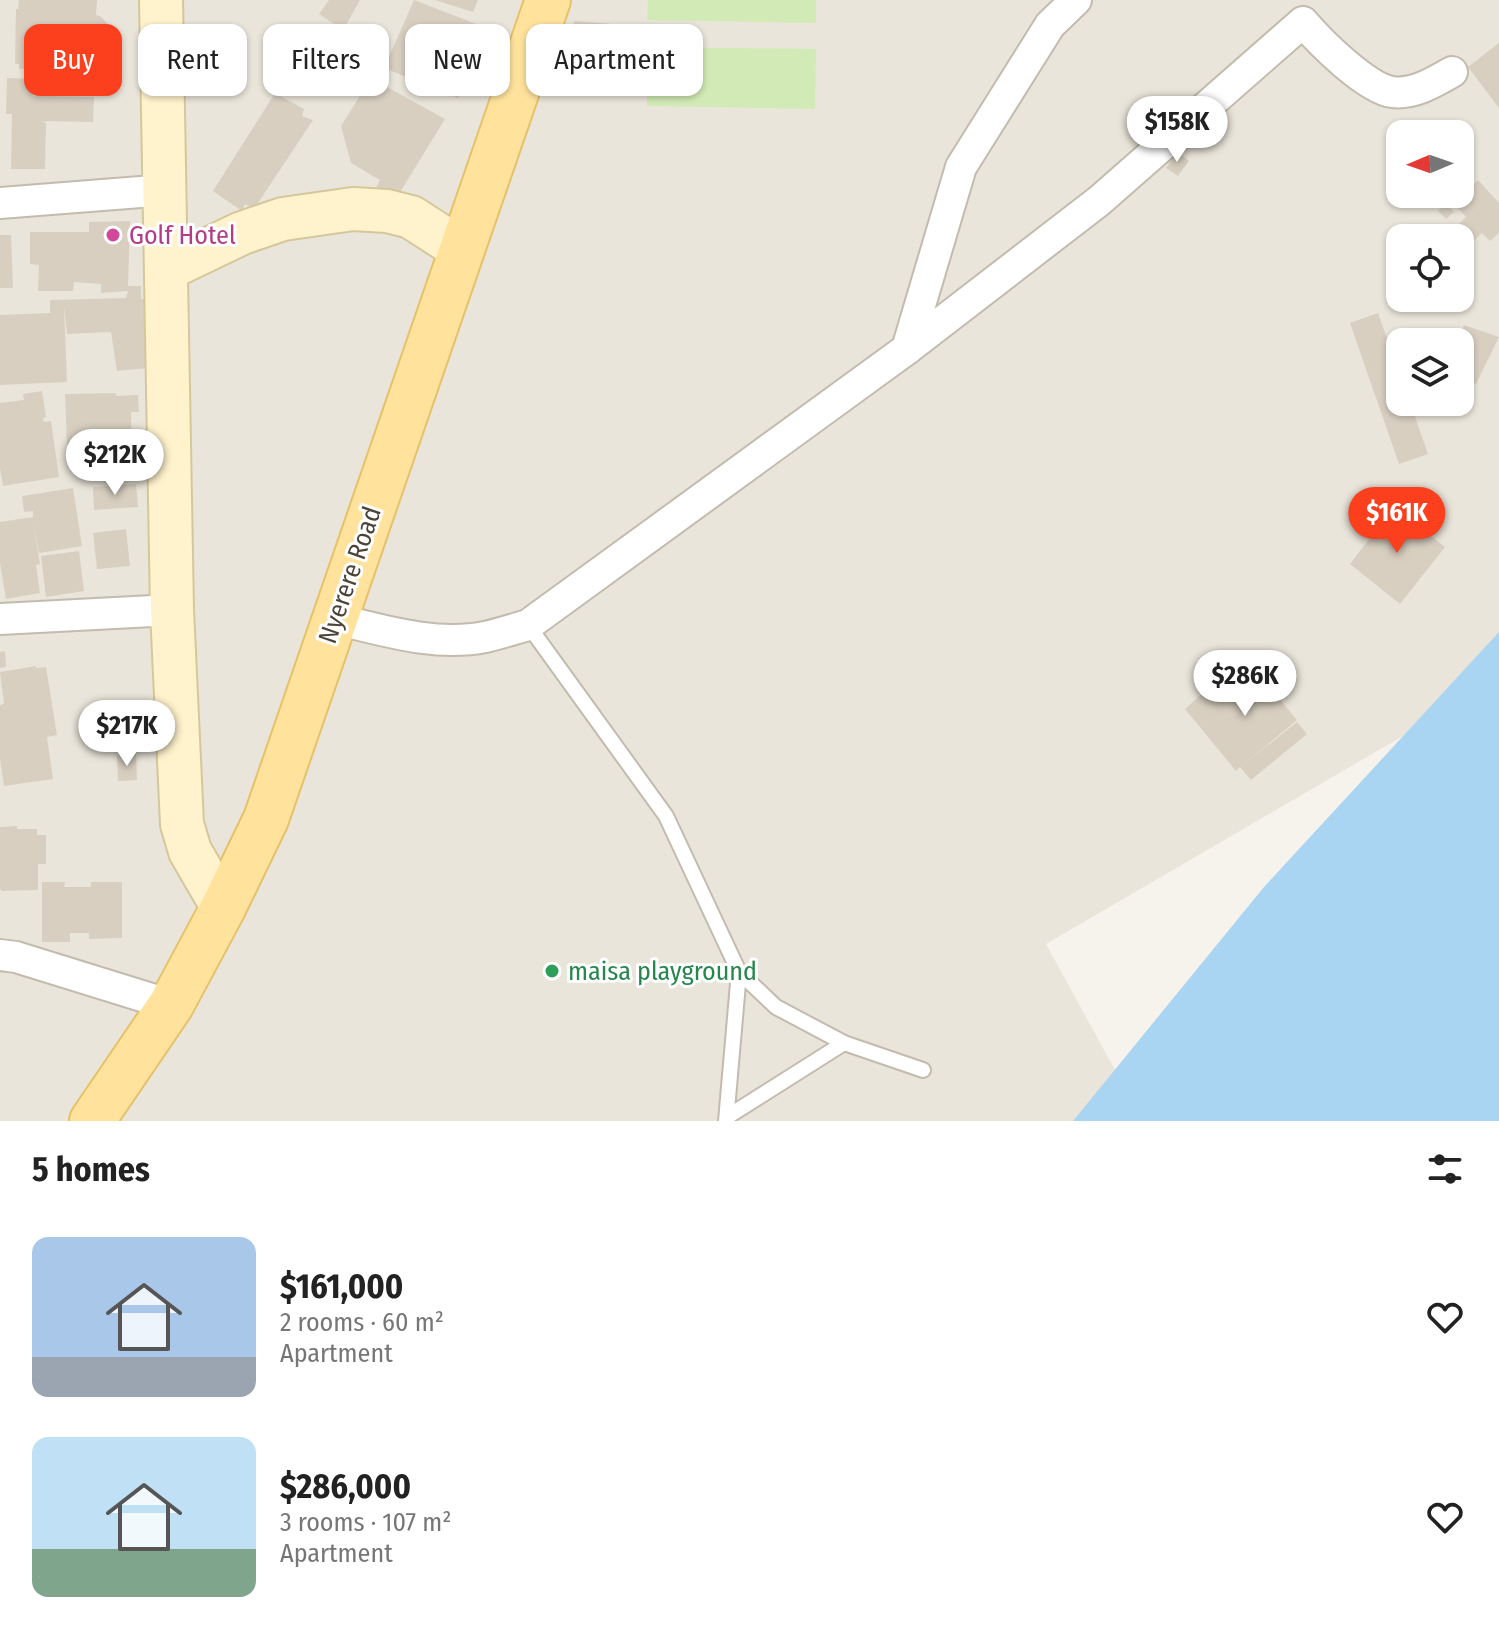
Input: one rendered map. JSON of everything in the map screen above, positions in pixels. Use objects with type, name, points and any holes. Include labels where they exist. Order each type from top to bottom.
[{"type":"main road","name":"Nyerere Road","points":[[92,1121],[171,1005],[266,819],[548,0]]},
{"type":"street","points":[[161,0],[172,610],[182,824],[190,851],[223,908]]},
{"type":"street","points":[[907,349],[961,167],[1050,25],[1076,0]]},
{"type":"street","points":[[335,619],[443,640],[483,638],[528,625],[907,349],[1099,201],[1300,11],[1326,49],[1376,85],[1392,92],[1422,89],[1452,72]]},
{"type":"street","points":[[0,203],[166,190]]},
{"type":"street","points":[[167,269],[242,233],[283,219],[353,209],[387,211],[411,217],[462,250]]},
{"type":"street","points":[[0,619],[172,610]]},
{"type":"street","points":[[0,955],[16,957],[171,1005]]},
{"type":"lane","points":[[528,625],[666,816],[739,972],[776,1007],[844,1043],[923,1070]]},
{"type":"lane","points":[[727,1119],[739,972]]},
{"type":"lane","points":[[727,1119],[844,1043]]},
{"type":"shaded area","points":[[0,0],[1499,0],[1499,680],[1046,944],[1143,1121],[0,1121]]},
{"type":"green space","points":[[648,0],[816,0],[816,23],[647,20]]},
{"type":"green space","points":[[703,48],[816,49],[815,109],[647,106],[647,96],[703,96]]},
{"type":"water","points":[[1499,632],[1499,1121],[1073,1121],[1264,887]]},
{"type":"building","points":[[19,0],[97,0],[96,15],[107,24],[24,24],[24,69],[19,69],[19,64],[15,64]]},
{"type":"building","points":[[329,0],[360,0],[346,24],[334,24],[319,14]]},
{"type":"building","points":[[414,0],[476,24],[405,24],[405,77],[389,70],[389,57]]},
{"type":"building","points":[[435,0],[478,0],[473,12]]},
{"type":"building","points":[[574,21],[613,24],[574,24]]},
{"type":"building","points":[[1499,43],[1499,108],[1468,67]]},
{"type":"building","points":[[7,78],[24,79],[24,96],[94,97],[93,122],[42,121],[46,123],[45,169],[11,169],[12,114],[6,114]]},
{"type":"building","points":[[389,88],[445,119],[394,202],[375,190],[380,180],[351,163],[341,126],[360,96],[389,96]]},
{"type":"building","points":[[273,96],[280,96],[304,109],[302,116],[313,120],[254,209],[245,204],[242,211],[213,191]]},
{"type":"building","points":[[1177,152],[1189,161],[1178,176],[1166,168]]},
{"type":"building","points":[[1478,180],[1499,203],[1499,233],[1490,241],[1482,233],[1474,240],[1474,224],[1458,224],[1466,217],[1458,208],[1474,208],[1474,184]]},
{"type":"building","points":[[1450,208],[1454,212],[1446,219],[1438,211]]},
{"type":"building","points":[[130,221],[128,286],[141,286],[141,299],[148,299],[147,368],[117,371],[111,332],[67,334],[64,306],[67,382],[0,385],[0,315],[50,313],[50,300],[126,298],[128,291],[101,293],[101,284],[74,282],[73,291],[38,291],[39,265],[30,264],[30,232],[89,232],[89,222]]},
{"type":"building","points":[[0,235],[11,235],[13,288],[0,288]]},
{"type":"building","points":[[1378,313],[1386,336],[1386,416],[1415,416],[1428,454],[1399,464],[1350,323]]},
{"type":"building","points":[[1474,328],[1499,337],[1474,383]]},
{"type":"building","points":[[42,391],[46,417],[43,418],[44,422],[51,421],[59,477],[3,486],[0,403],[24,400],[23,394]]},
{"type":"building","points":[[116,393],[116,396],[138,395],[139,412],[131,412],[132,454],[139,454],[140,471],[78,473],[77,445],[67,445],[65,394]]},
{"type":"building","points":[[136,484],[138,507],[94,510],[93,487]]},
{"type":"building","points":[[73,488],[82,546],[39,553],[33,521],[40,564],[36,565],[40,593],[6,599],[0,563],[0,522],[33,517],[33,511],[24,512],[22,496]]},
{"type":"building","points":[[1394,507],[1445,547],[1400,604],[1350,564]]},
{"type":"building","points":[[126,529],[130,566],[97,569],[93,533]]},
{"type":"building","points":[[79,551],[84,591],[46,597],[41,556]]},
{"type":"building","points":[[5,651],[6,667],[0,668],[0,652]]},
{"type":"building","points":[[1242,654],[1297,720],[1244,764],[1297,722],[1307,734],[1251,780],[1240,767],[1236,771],[1185,709],[1206,690],[1202,684]]},
{"type":"building","points":[[46,667],[57,735],[47,737],[53,779],[4,786],[0,759],[0,705],[4,704],[0,672]]},
{"type":"building","points":[[136,754],[137,780],[118,781],[117,756]]},
{"type":"building","points":[[17,826],[17,829],[37,829],[37,835],[46,835],[46,864],[38,864],[38,890],[0,889],[0,827]]},
{"type":"building","points":[[42,882],[65,882],[64,887],[91,887],[91,882],[122,882],[122,938],[89,939],[89,933],[70,933],[70,942],[42,942]]},
{"type":"place","name":"Golf Hotel","points":[[113,235]]},
{"type":"place","name":"maisa playground","points":[[552,971]]}]
